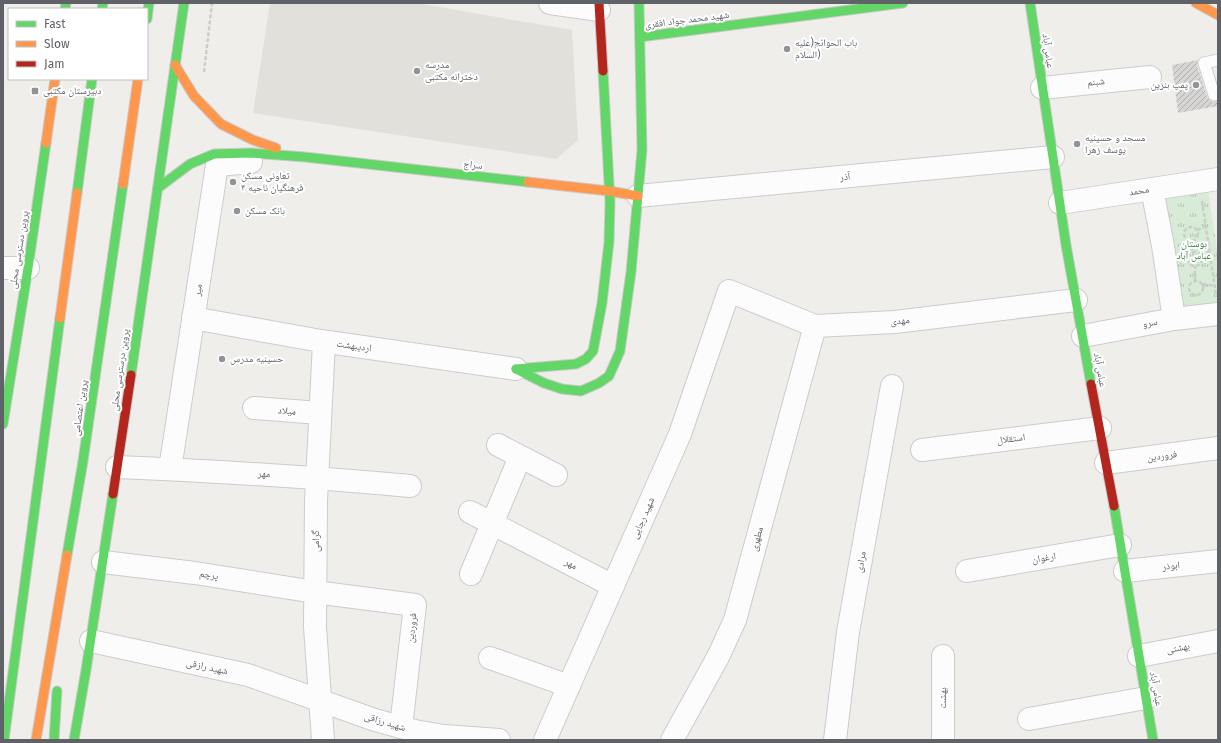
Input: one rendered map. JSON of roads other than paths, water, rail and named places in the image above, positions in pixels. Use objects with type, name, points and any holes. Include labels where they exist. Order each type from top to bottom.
[{"type":"main road","name":"پروین درسترسی محلی","points":[[74,740],[103,562],[184,3]]},
{"type":"main road","points":[[516,369],[544,383],[562,389],[581,391],[599,383],[608,376],[620,351],[631,272],[642,150],[639,3]]},
{"type":"main road","name":"شهید محمد جواد افقری","points":[[640,37],[902,3]]},
{"type":"main road","name":"عباس آباد","points":[[1030,3],[1076,300],[1100,428],[1153,740]]},
{"type":"main road","points":[[1196,3],[1218,15]]},
{"type":"main road","points":[[516,369],[576,364],[586,359],[593,351],[602,303],[609,242],[609,191],[599,7]]},
{"type":"main road","name":"سراج","points":[[175,65],[194,96],[221,124],[253,140],[305,157]]},
{"type":"main road","name":"پروین دسترسی محلی","points":[[3,424],[28,268],[55,80]]},
{"type":"main road","points":[[4,740],[92,80]]},
{"type":"main road","name":"پروین اعتصامی","points":[[36,740],[84,461],[138,80]]},
{"type":"main road","name":"سراج","points":[[158,188],[190,164],[214,154],[251,153],[305,157],[609,191],[638,196]]},
{"type":"main road","points":[[59,661],[63,582]]},
{"type":"main road","points":[[3,686],[17,641]]},
{"type":"main road","points":[[54,740],[57,685]]},
{"type":"street","points":[[550,3],[599,7]]},
{"type":"street","name":"شبنم","points":[[1042,88],[1150,77]]},
{"type":"street","name":"میر","points":[[170,469],[217,165],[249,162],[270,155]]},
{"type":"street","name":"آذر","points":[[638,196],[1053,157]]},
{"type":"street","name":"محمد","points":[[1060,203],[1209,180]]},
{"type":"street","points":[[1152,189],[1163,246],[1174,319]]},
{"type":"street","points":[[3,268],[28,268]]},
{"type":"street","name":"مهدی","points":[[729,291],[815,326],[895,322],[1076,300]]},
{"type":"street","name":"شهید رجایی","points":[[545,740],[680,434],[729,291]]},
{"type":"street","name":"سرو","points":[[1083,336],[1174,319],[1218,307]]},
{"type":"street","name":"اردیبهشت","points":[[193,318],[324,342],[516,369]]},
{"type":"street","name":"مطهری","points":[[672,740],[718,656],[735,620],[815,326]]},
{"type":"street","name":"گرامی","points":[[323,740],[315,627],[315,592],[316,501],[324,342]]},
{"type":"street","name":"مرادی","points":[[835,740],[848,632],[892,386]]},
{"type":"street","name":"میلاد","points":[[254,408],[320,413]]},
{"type":"street","name":"استقلال","points":[[922,450],[1100,428]]},
{"type":"street","points":[[498,444],[556,475]]},
{"type":"street","name":"فروردین","points":[[1106,464],[1218,448]]},
{"type":"street","points":[[471,574],[520,457]]},
{"type":"street","name":"مهر","points":[[117,467],[317,478],[410,486]]},
{"type":"street","name":"مهر","points":[[470,512],[613,586]]},
{"type":"street","name":"ارغوان","points":[[967,571],[1120,545]]},
{"type":"street","name":"ابوذر","points":[[1125,571],[1218,561]]},
{"type":"street","name":"پرچم","points":[[103,562],[195,572],[315,592]]},
{"type":"street","name":"فروردین","points":[[315,592],[415,605],[401,727]]},
{"type":"street","name":"شهید رازقی","points":[[91,641],[248,675],[320,701]]},
{"type":"street","name":"بهشتی","points":[[1139,656],[1218,641]]},
{"type":"street","name":"بهشت","points":[[943,656],[943,740]]},
{"type":"street","points":[[490,658],[569,686]]},
{"type":"street","points":[[1029,720],[1146,698]]},
{"type":"street","name":"شهید رزاقی","points":[[320,701],[375,720],[415,731],[444,736],[499,740]]},
{"type":"lane","points":[[1218,60],[1204,63],[1214,95],[1218,94]]},
{"type":"place","name":"باب الحوائج(علیه السلام)","points":[[787,49]]},
{"type":"place","name":"مدرسه دخترانه مکتبی","points":[[417,71]]},
{"type":"place","name":"پمپ بنزین","points":[[1196,85]]},
{"type":"place","name":"دبیرستان مکتبی","points":[[35,91]]},
{"type":"place","name":"مسجد و حسینیه یوسف زهرا","points":[[1077,144]]},
{"type":"place","name":"تعاونی مسکن فرهنگیان ناحیه ۴","points":[[233,182]]},
{"type":"place","name":"بانک مسکن","points":[[237,211]]},
{"type":"place","name":"حسینیه مدرس","points":[[222,359]]},
{"type":"park label","name":"بوستان عباس آباد","points":[[1194,250]]}]
